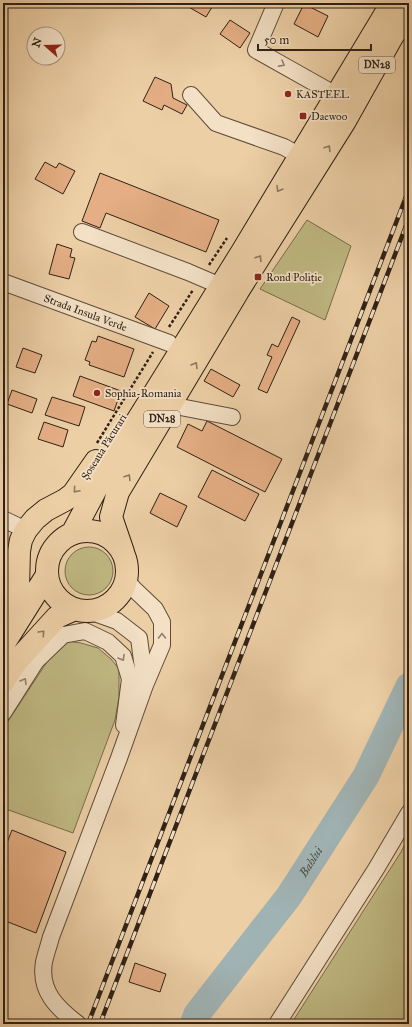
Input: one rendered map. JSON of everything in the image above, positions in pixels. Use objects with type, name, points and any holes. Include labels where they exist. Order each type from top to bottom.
[{"type":"highway","name":"DN28","points":[[72,534],[103,476],[235,244],[300,156],[336,95],[397,4]]},
{"type":"highway","name":"DN28","points":[[126,580],[127,566],[111,517],[118,492],[238,291],[345,122],[392,37],[397,4]]},
{"type":"highway","name":"Șoseaua Păcurari","points":[[3,624],[18,588],[11,573],[18,562],[19,551],[26,530],[35,519],[46,510],[65,500],[80,486],[164,342],[235,244]]},
{"type":"highway","name":"DN28","points":[[3,646],[47,575],[51,555],[56,546],[63,539],[81,531],[101,533],[110,537],[123,552]]},
{"type":"highway","points":[[47,575],[51,588],[58,598],[69,606],[82,610]]},
{"type":"highway","points":[[3,682],[16,662],[57,617],[82,610],[102,608],[113,602],[121,592],[126,580]]},
{"type":"street","points":[[276,3],[256,50],[336,95]]},
{"type":"street","points":[[191,95],[216,123],[284,147],[300,156]]},
{"type":"street","points":[[82,232],[208,281]]},
{"type":"street","name":"Strada Insula Verde","points":[[3,282],[164,342]]},
{"type":"street","points":[[170,405],[232,417]]},
{"type":"street","points":[[3,519],[26,530]]},
{"type":"street","points":[[78,1024],[62,1012],[54,1003],[45,983],[44,962],[51,937],[145,685],[162,645],[162,622],[155,609],[126,580]]},
{"type":"street","points":[[82,610],[117,621],[139,638],[145,685]]},
{"type":"street","points":[[3,713],[41,656],[63,635],[85,631],[108,642],[123,656],[130,679],[119,758]]},
{"type":"street","points":[[278,1024],[376,869],[409,813]]},
{"type":"path","points":[[94,448],[164,342],[235,244]]},
{"type":"shaded area","points":[[307,220],[351,246],[325,320],[260,289]]},
{"type":"shaded area","points":[[84,547],[94,547],[106,554],[113,566],[113,576],[106,588],[94,595],[84,595],[76,591],[69,584],[65,576],[65,566],[69,558],[76,551]]},
{"type":"shaded area","points":[[66,641],[81,643],[98,648],[111,659],[119,669],[119,697],[115,720],[73,833],[3,808],[3,729],[58,645]]},
{"type":"shaded area","points":[[409,836],[409,1024],[291,1024],[401,852]]},
{"type":"building","points":[[189,3],[214,4],[206,17],[187,6]]},
{"type":"building","points":[[304,4],[328,16],[318,37],[294,24]]},
{"type":"building","points":[[230,20],[250,33],[240,48],[220,34]]},
{"type":"building","points":[[155,77],[171,84],[173,98],[187,105],[182,114],[164,105],[162,110],[143,101]]},
{"type":"building","points":[[45,162],[56,168],[59,163],[75,171],[63,194],[35,179]]},
{"type":"building","points":[[100,173],[219,220],[206,252],[106,213],[100,228],[82,221]]},
{"type":"building","points":[[57,244],[72,249],[70,257],[75,258],[69,279],[49,274]]},
{"type":"building","points":[[149,293],[169,306],[155,329],[135,317]]},
{"type":"building","points":[[292,317],[300,321],[267,393],[258,389],[272,357],[267,355],[272,344],[278,347]]},
{"type":"building","points":[[98,336],[134,349],[124,377],[89,365],[90,362],[85,360],[92,341],[96,342]]},
{"type":"building","points":[[23,348],[42,355],[35,373],[16,367]]},
{"type":"building","points":[[211,369],[240,385],[233,397],[204,381]]},
{"type":"building","name":"Sophia-Romania","points":[[80,376],[121,391],[114,411],[73,396]]},
{"type":"building","points":[[12,390],[37,399],[32,413],[7,404]]},
{"type":"building","points":[[52,397],[85,407],[79,426],[45,415]]},
{"type":"building","points":[[207,421],[282,459],[265,492],[177,447],[188,424],[202,431]]},
{"type":"building","points":[[44,422],[68,430],[63,447],[38,439]]},
{"type":"building","points":[[212,470],[259,494],[245,521],[198,497]]},
{"type":"building","points":[[160,493],[187,506],[177,527],[150,513]]},
{"type":"building","points":[[12,830],[66,852],[36,933],[3,920],[3,853]]},
{"type":"building","points":[[135,963],[166,974],[160,992],[129,982]]},
{"type":"waterway","name":"Bahlui","points":[[193,1024],[197,1014],[289,896],[366,776],[409,686]]},
{"type":"railway","points":[[88,1024],[409,189]]},
{"type":"railway","points":[[100,1024],[409,218]]},
{"type":"place","name":"KASTEEL","points":[[288,94]]},
{"type":"place","name":"Daewoo","points":[[303,116]]},
{"type":"place","name":"Rond Poliție","points":[[258,277]]},
{"type":"place","name":"Sophia-Romania","points":[[97,393]]}]
